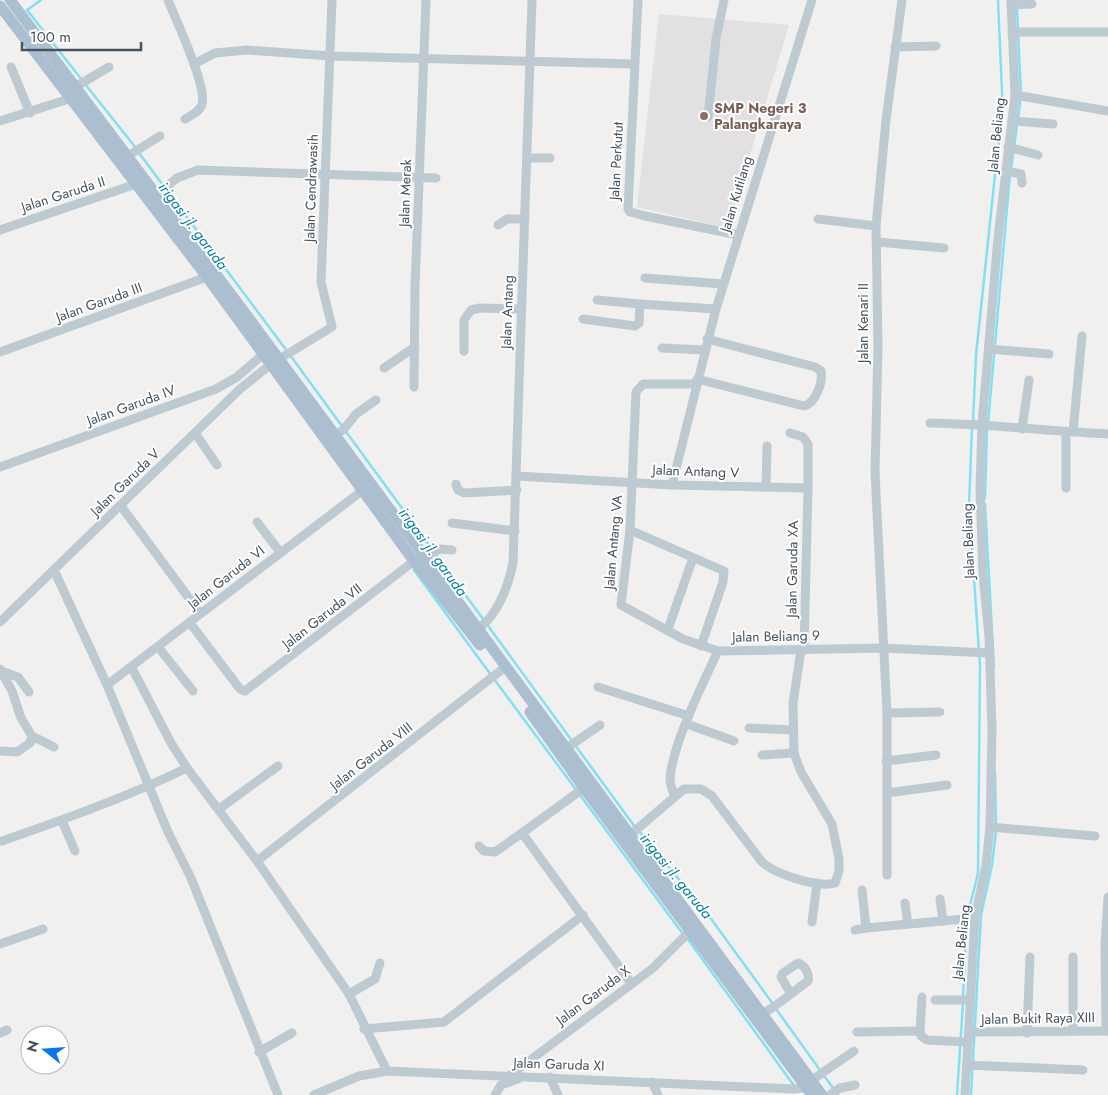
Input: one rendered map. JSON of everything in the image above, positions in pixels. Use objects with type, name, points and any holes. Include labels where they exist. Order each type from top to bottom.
[{"type":"main road","points":[[7,4],[80,87],[133,152],[140,182]]},
{"type":"main road","points":[[80,87],[140,182],[207,277],[241,316],[267,351],[282,358],[342,431],[366,487]]},
{"type":"main road","points":[[140,182],[163,189],[241,316]]},
{"type":"main road","points":[[282,358],[366,487],[427,555],[483,625],[569,747],[584,788],[690,931],[772,1033],[815,1082],[831,1093]]},
{"type":"main road","points":[[427,555],[500,671],[569,747],[636,829],[770,1009],[772,1033]]},
{"type":"street","points":[[168,0],[194,64],[202,103],[198,111],[184,119]]},
{"type":"street","name":"Jalan Cendrawasih","points":[[282,358],[329,331],[333,326],[321,282],[332,0]]},
{"type":"street","name":"Jalan Merak","points":[[414,387],[422,59],[426,0]]},
{"type":"street","name":"Jalan Antang","points":[[483,625],[505,593],[510,576],[515,532],[520,309],[525,219],[532,0]]},
{"type":"street","name":"Jalan Perkutut","points":[[638,0],[629,210],[738,235]]},
{"type":"street","points":[[708,117],[711,78],[724,0]]},
{"type":"street","name":"Jalan Kutilang","points":[[672,485],[707,339],[812,0]]},
{"type":"street","name":"Jalan Kenari II","points":[[887,875],[887,713],[875,472],[876,226],[895,47],[902,0]]},
{"type":"street","points":[[1011,3],[1032,4]]},
{"type":"street","name":"Jalan Beliang","points":[[965,1095],[975,918],[986,865],[990,827],[992,730],[989,653],[980,528],[982,424],[1008,146],[1015,95],[1011,3]]},
{"type":"street","points":[[1012,32],[1108,32]]},
{"type":"street","points":[[895,47],[936,46]]},
{"type":"street","points":[[194,64],[215,53],[230,51],[529,63],[634,64]]},
{"type":"street","points":[[11,67],[30,112]]},
{"type":"street","points":[[0,121],[30,112],[80,87],[109,67]]},
{"type":"street","points":[[1015,95],[1108,111]]},
{"type":"street","points":[[1012,121],[1053,124]]},
{"type":"street","points":[[133,152],[160,136]]},
{"type":"street","points":[[1008,146],[1038,155]]},
{"type":"street","points":[[526,158],[550,158]]},
{"type":"street","points":[[163,189],[184,174],[198,170],[436,178]]},
{"type":"street","points":[[1006,172],[1021,174],[1022,183]]},
{"type":"street","name":"Jalan Garuda II","points":[[0,230],[140,182]]},
{"type":"street","points":[[498,225],[507,219],[525,219]]},
{"type":"street","points":[[818,219],[876,226]]},
{"type":"street","points":[[877,242],[944,248]]},
{"type":"street","name":"Jalan Garuda III","points":[[0,352],[207,277]]},
{"type":"street","points":[[645,278],[723,284]]},
{"type":"street","points":[[597,300],[716,309]]},
{"type":"street","points":[[583,318],[638,326],[640,304]]},
{"type":"street","points":[[464,351],[464,320],[471,310],[480,308],[520,309]]},
{"type":"street","points":[[1066,488],[1069,432],[1082,336]]},
{"type":"street","points":[[696,382],[804,406],[815,398],[822,375],[821,371],[815,368],[707,339]]},
{"type":"street","points":[[384,368],[415,347]]},
{"type":"street","points":[[662,348],[704,350]]},
{"type":"street","points":[[989,349],[1049,354]]},
{"type":"street","name":"Jalan Garuda IV","points":[[0,467],[216,389],[237,377],[267,351]]},
{"type":"street","name":"Jalan Garuda V","points":[[0,622],[240,389],[282,358]]},
{"type":"street","points":[[1022,429],[1029,380]]},
{"type":"street","name":"Jalan Antang VA","points":[[668,629],[621,605],[630,530],[638,388],[643,384],[696,382]]},
{"type":"street","points":[[342,431],[356,414],[376,400]]},
{"type":"street","points":[[930,423],[982,424],[1022,429],[1108,434]]},
{"type":"street","points":[[195,433],[218,465]]},
{"type":"street","points":[[790,433],[803,437],[808,444],[808,488]]},
{"type":"street","points":[[766,487],[767,446]]},
{"type":"street","name":"Jalan Antang V","points":[[517,476],[672,485],[808,488]]},
{"type":"street","points":[[456,484],[459,491],[464,493],[517,490]]},
{"type":"street","name":"Jalan Garuda VI","points":[[107,685],[132,668],[200,613],[366,487]]},
{"type":"street","name":"Jalan Garuda XA","points":[[808,488],[802,650],[793,703],[793,730],[794,753],[800,772],[826,812],[835,835],[838,859],[837,878],[832,884],[818,883]]},
{"type":"street","points":[[121,506],[200,613]]},
{"type":"street","points":[[257,522],[280,552]]},
{"type":"street","points":[[452,523],[515,532]]},
{"type":"street","points":[[630,530],[693,558],[722,568],[725,575],[701,646]]},
{"type":"street","points":[[427,555],[452,550]]},
{"type":"street","name":"Jalan Garuda VII","points":[[190,623],[240,689],[245,691],[427,555]]},
{"type":"street","points":[[693,558],[668,629],[683,639],[718,651]]},
{"type":"street","points":[[54,570],[107,685],[149,786],[191,878],[259,1052],[278,1095]]},
{"type":"street","points":[[158,648],[193,691]]},
{"type":"street","name":"Jalan Beliang 9","points":[[675,796],[670,782],[672,766],[688,720],[718,651],[883,648],[989,653]]},
{"type":"street","points":[[132,668],[171,743],[187,768],[257,861],[349,994],[364,1028],[387,1071]]},
{"type":"street","points":[[1,670],[18,677],[29,692]]},
{"type":"street","points":[[1,670],[12,691],[21,718],[32,736],[54,747]]},
{"type":"street","name":"Jalan Garuda VIII","points":[[257,861],[500,671]]},
{"type":"street","points":[[598,688],[688,720],[734,740]]},
{"type":"street","points":[[887,713],[940,712]]},
{"type":"street","points":[[569,747],[600,725]]},
{"type":"street","points":[[749,728],[793,730]]},
{"type":"street","points":[[0,751],[17,752],[30,743],[32,736]]},
{"type":"street","points":[[762,755],[794,753]]},
{"type":"street","points":[[886,761],[936,754]]},
{"type":"street","points":[[219,809],[278,766]]},
{"type":"street","points":[[2,841],[62,821],[149,786],[187,768]]},
{"type":"street","points":[[887,793],[947,785]]},
{"type":"street","points":[[479,846],[484,851],[495,852],[584,788]]},
{"type":"street","points":[[636,829],[687,788],[705,790],[767,867],[779,874],[818,883],[812,922]]},
{"type":"street","points":[[62,821],[75,851]]},
{"type":"street","points":[[990,827],[1095,836]]},
{"type":"street","points":[[522,833],[631,983]]},
{"type":"street","points":[[862,890],[866,928]]},
{"type":"street","points":[[1107,1031],[1108,897]]},
{"type":"street","points":[[940,899],[943,921]]},
{"type":"street","points":[[905,903],[908,924]]},
{"type":"street","points":[[364,1028],[444,1022],[583,915]]},
{"type":"street","points":[[855,930],[975,918]]},
{"type":"street","points":[[0,944],[43,929]]},
{"type":"street","name":"Jalan Garuda X","points":[[509,1076],[660,962],[690,931]]},
{"type":"street","points":[[1028,1033],[1030,957]]},
{"type":"street","points":[[1073,957],[1073,1031]]},
{"type":"street","points":[[349,994],[375,979],[380,963]]},
{"type":"street","points":[[770,1009],[791,994]]},
{"type":"street","points":[[922,997],[921,1036],[927,1040],[968,1042]]},
{"type":"street","points":[[935,1000],[969,1000]]},
{"type":"street","name":"Jalan Bukit Raya XIII","points":[[969,1032],[1107,1031]]},
{"type":"street","points":[[857,1032],[920,1032]]},
{"type":"street","points":[[259,1052],[292,1033]]},
{"type":"street","points":[[815,1082],[854,1051]]},
{"type":"street","points":[[967,1065],[1083,1070]]},
{"type":"street","name":"Jalan Garuda XI","points":[[314,1095],[360,1076],[387,1071],[652,1082],[815,1082]]},
{"type":"street","points":[[495,1095],[501,1084],[528,1076]]},
{"type":"street","points":[[550,1077],[558,1095]]},
{"type":"street","points":[[652,1082],[658,1095]]},
{"type":"street","points":[[831,1093],[855,1085]]},
{"type":"shaded area","name":"SMP Negeri 3 Palangkaraya","points":[[659,14],[789,25],[728,228],[637,207]]},
{"type":"waterway","name":"irigasi jl. garuda","points":[[41,0],[27,10],[82,80]]},
{"type":"waterway","points":[[973,422],[976,355],[1003,115],[998,0]]},
{"type":"waterway","points":[[1011,169],[1021,96],[1017,8]]},
{"type":"waterway","name":"irigasi jl. garuda","points":[[85,84],[136,148]]},
{"type":"waterway","name":"irigasi jl. garuda","points":[[139,153],[287,351]]},
{"type":"waterway","points":[[988,423],[1010,175]]},
{"type":"waterway","name":"irigasi jl. garuda","points":[[290,355],[635,827]]},
{"type":"waterway","points":[[963,997],[967,918],[978,873],[980,666],[969,506],[972,427]]},
{"type":"waterway","points":[[985,498],[987,429]]},
{"type":"waterway","points":[[985,504],[994,668]]},
{"type":"waterway","points":[[414,570],[491,675]]},
{"type":"waterway","points":[[494,679],[683,934]]},
{"type":"waterway","points":[[995,773],[996,825]]},
{"type":"waterway","name":"irigasi jl. garuda","points":[[639,831],[709,916],[773,1004]]},
{"type":"waterway","points":[[971,1095],[981,915],[992,865],[996,831]]},
{"type":"waterway","points":[[687,938],[795,1087]]},
{"type":"waterway","points":[[957,1095],[963,1003]]},
{"type":"waterway","name":"irigasi jl. garuda","points":[[776,1009],[838,1095]]},
{"type":"place","name":"SMP Negeri 3 Palangkaraya","points":[[704,116]]}]
